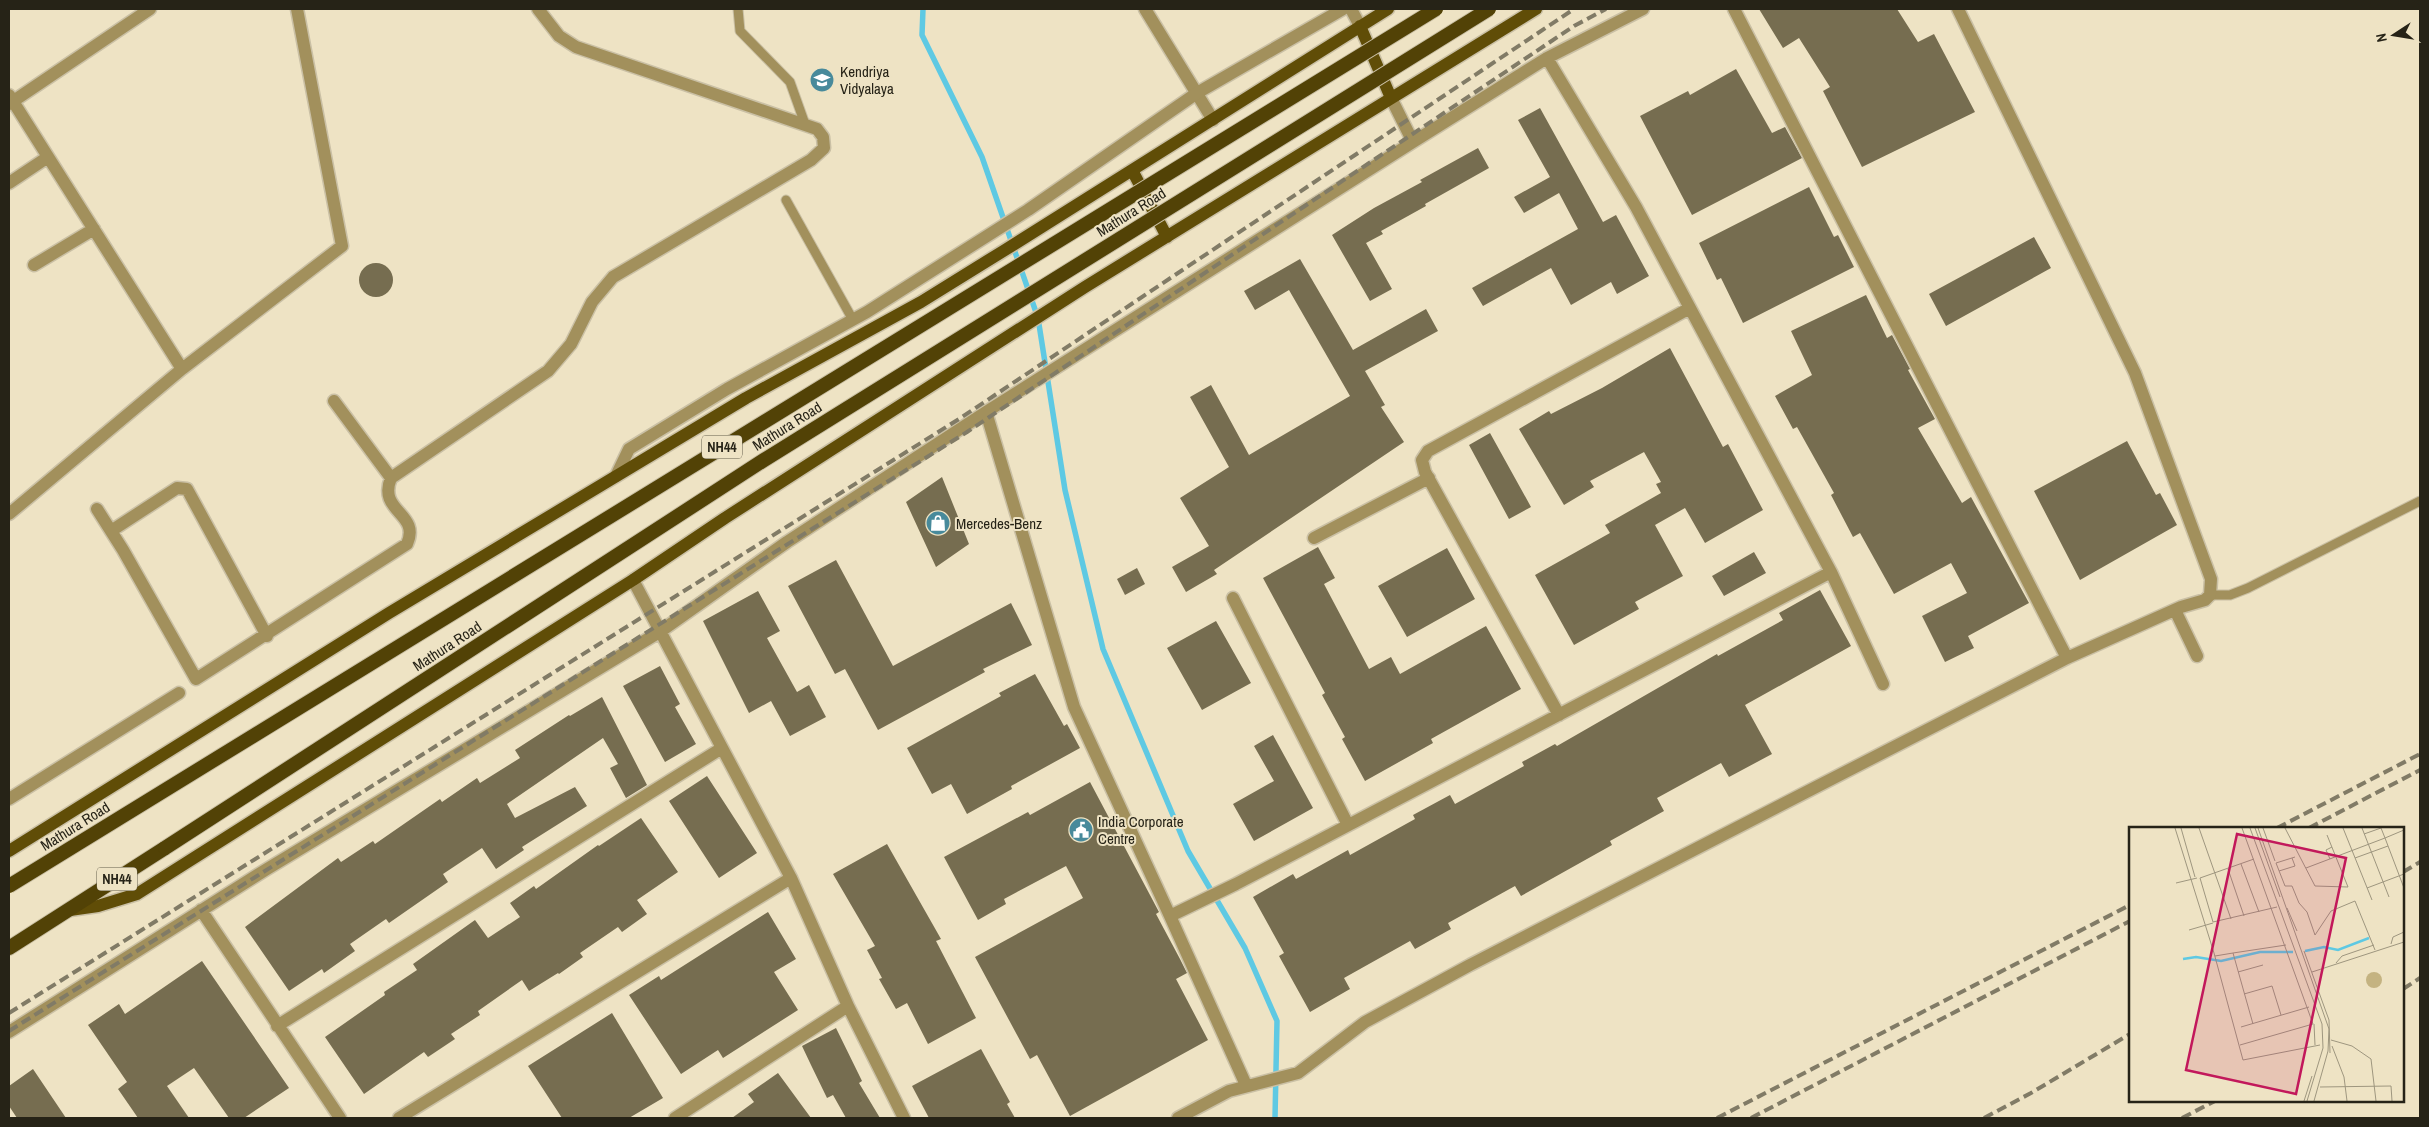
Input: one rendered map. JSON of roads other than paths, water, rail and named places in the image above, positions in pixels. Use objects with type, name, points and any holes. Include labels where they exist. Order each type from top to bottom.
[{"type":"highway","name":"Mathura Road","points":[[9,886],[1436,9]]},
{"type":"highway","name":"Mathura Road","points":[[9,948],[764,460],[1489,9]]},
{"type":"main road","name":"Mathura Road","points":[[9,851],[389,613],[616,476],[746,398],[921,302],[1020,242],[1388,9]]},
{"type":"main road","points":[[70,910],[98,906],[137,894],[633,580],[725,518],[1045,313],[1536,9]]},
{"type":"main road","points":[[1360,26],[1391,98]]},
{"type":"main road","points":[[1132,170],[1167,237]]},
{"type":"street","points":[[150,9],[10,100],[182,369]]},
{"type":"street","points":[[9,514],[182,369],[342,246],[297,9]]},
{"type":"street","points":[[97,509],[196,680],[407,544],[411,536],[410,529],[390,500],[387,492],[391,478],[548,371],[571,344],[592,302],[613,278],[818,156],[824,148],[823,136],[817,129],[805,124],[576,47],[559,36],[538,9]]},
{"type":"street","points":[[1144,9],[1213,120]]},
{"type":"street","points":[[616,476],[629,449],[726,389],[853,320],[1028,210],[1197,94],[1342,9]]},
{"type":"street","points":[[1350,9],[1360,26]]},
{"type":"street","points":[[9,1032],[201,910],[661,631],[787,542],[1025,386],[1413,142],[1548,58],[1643,9]]},
{"type":"street","points":[[1734,9],[2067,658]]},
{"type":"street","points":[[1178,1118],[1229,1091],[1246,1085],[1284,1079],[1308,1068],[1365,1022],[1382,1012],[1882,751],[2067,658],[2175,610],[2205,600],[2210,595],[2211,579],[2135,373],[2092,280],[1958,9]]},
{"type":"street","points":[[1548,58],[1622,182],[1690,308],[1831,572],[1883,684]]},
{"type":"street","points":[[1391,98],[1413,142]]},
{"type":"street","points":[[9,183],[48,157]]},
{"type":"street","points":[[34,265],[94,229]]},
{"type":"street","points":[[1559,715],[1429,478],[1422,460],[1428,451],[1690,308]]},
{"type":"street","points":[[334,401],[391,478]]},
{"type":"street","points":[[986,412],[1074,707],[1246,1085]]},
{"type":"street","points":[[1314,538],[1429,478]]},
{"type":"street","points":[[111,531],[177,488],[187,489],[267,636]]},
{"type":"street","points":[[1170,916],[1236,884],[1831,572]]},
{"type":"street","points":[[633,580],[791,878],[848,1006],[904,1118]]},
{"type":"street","points":[[1233,598],[1348,825]]},
{"type":"street","points":[[2175,610],[2197,656]]},
{"type":"street","points":[[9,799],[179,693]]},
{"type":"street","points":[[277,1026],[722,748]]},
{"type":"street","points":[[399,1118],[791,878]]},
{"type":"street","points":[[201,910],[340,1118]]},
{"type":"street","points":[[675,1118],[848,1006]]},
{"type":"lane","points":[[738,9],[740,32],[790,82],[805,124]]},
{"type":"lane","points":[[786,200],[853,320]]},
{"type":"lane","points":[[2210,595],[2230,595],[2248,588],[2420,501]]},
{"type":"waterway","points":[[923,9],[922,35],[982,157],[1038,318],[1065,490],[1103,649],[1188,851],[1245,948],[1277,1021],[1275,1118]]},
{"type":"railway","points":[[9,1013],[959,419],[1574,9]]},
{"type":"railway","points":[[9,1031],[967,432],[1574,26],[1606,9]]},
{"type":"railway","points":[[2279,827],[2420,754]]},
{"type":"railway","points":[[2311,827],[2420,770]]},
{"type":"railway","points":[[2404,871],[2420,862]]},
{"type":"railway","points":[[1717,1118],[2129,906]]},
{"type":"railway","points":[[1751,1118],[2129,922]]},
{"type":"railway","points":[[2404,988],[2420,978]]},
{"type":"railway","points":[[1984,1118],[2031,1093],[2129,1035]]},
{"type":"railway","points":[[2182,1118],[2213,1102]]},
{"type":"place","name":"Kendriya Vidyalaya","points":[[822,80]]},
{"type":"place","name":"Mercedes-Benz","points":[[938,523]]},
{"type":"place","name":"India Corporate Centre","points":[[1081,830]]}]
